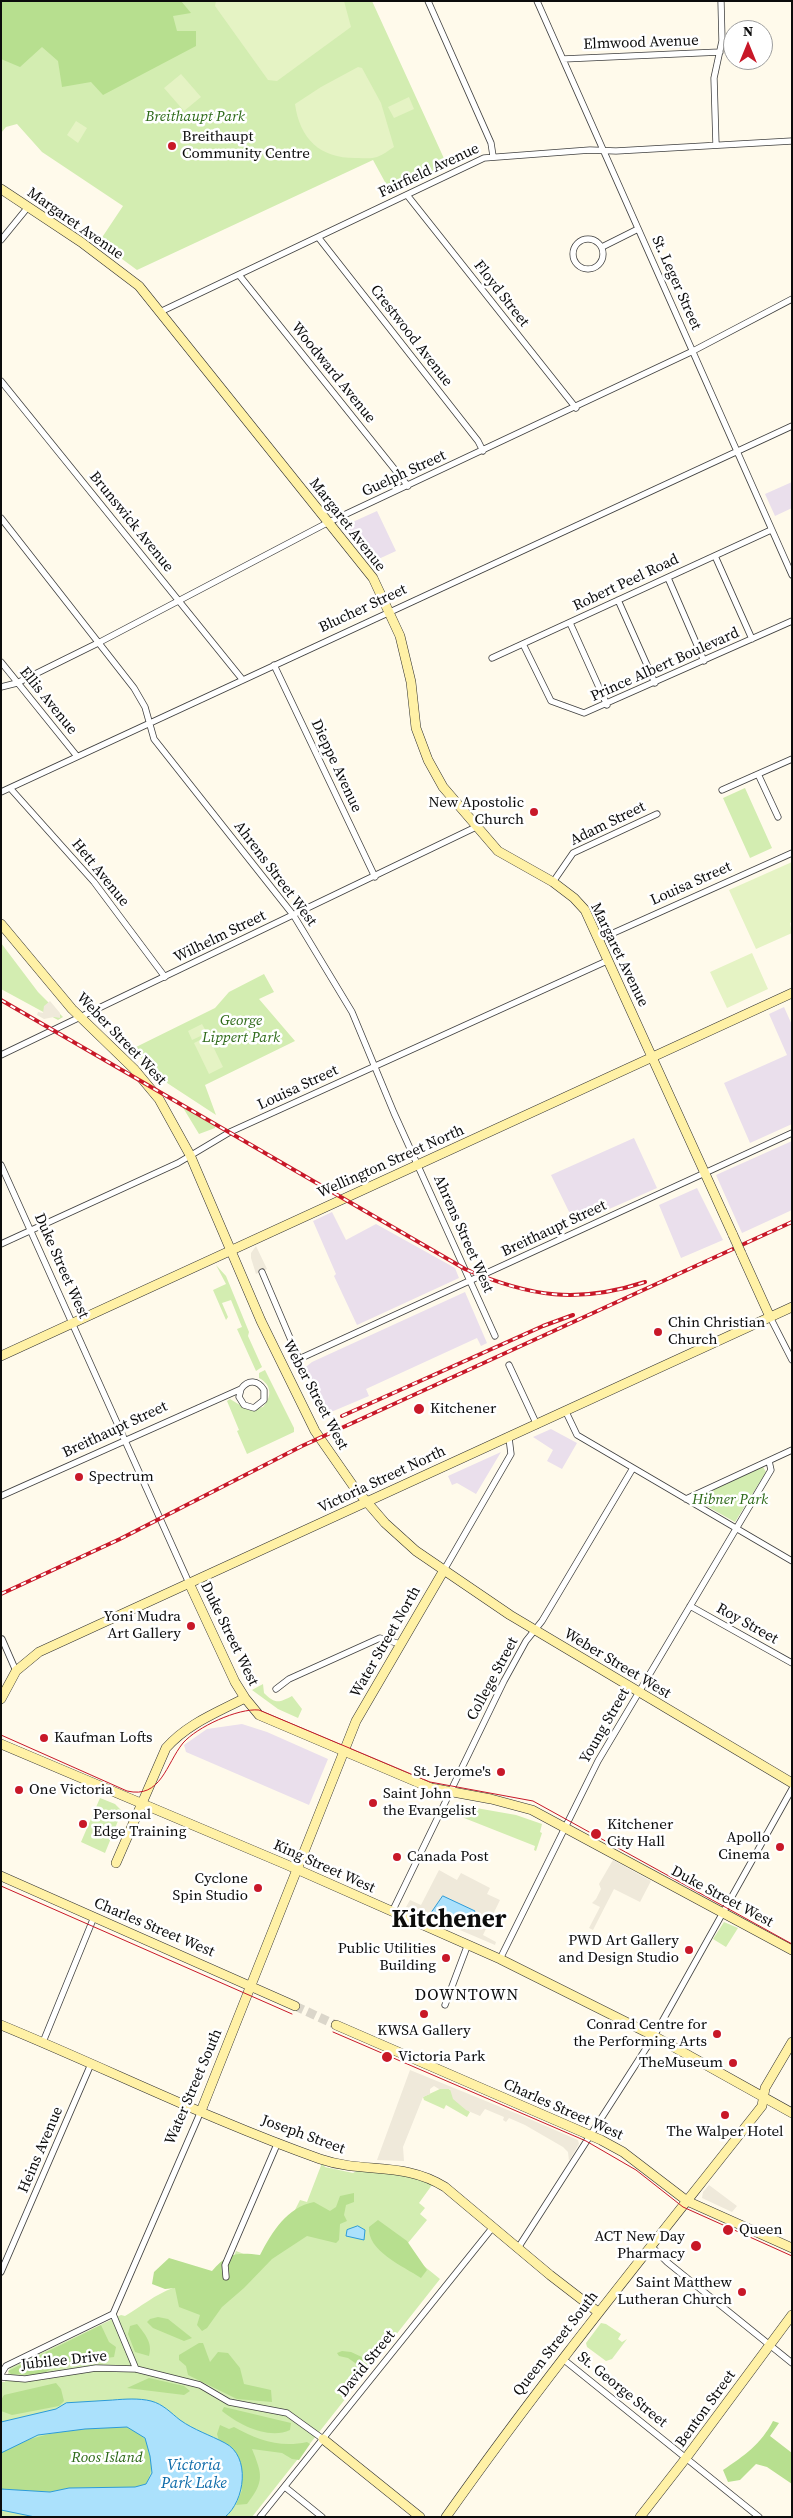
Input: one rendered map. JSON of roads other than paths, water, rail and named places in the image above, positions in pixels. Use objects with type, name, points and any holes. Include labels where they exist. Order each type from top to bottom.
[{"type":"street","points":[[428,1],[491,143],[493,156]]},
{"type":"street","name":"St. Leger Street","points":[[537,1],[792,575]]},
{"type":"street","points":[[716,145],[714,78],[722,41],[721,1]]},
{"type":"street","name":"Elmwood Avenue","points":[[563,59],[720,52]]},
{"type":"street","name":"Fairfield Avenue","points":[[160,312],[484,158],[493,156],[792,141]]},
{"type":"street","name":"Margaret Avenue","points":[[1,189],[129,277],[139,286],[327,523],[373,578],[390,611],[405,652],[416,728],[428,760],[444,787],[476,828],[498,851],[553,882],[574,898],[585,910],[600,939],[651,1058],[770,1317],[792,1360]]},
{"type":"street","name":"Floyd Street","points":[[407,195],[576,408]]},
{"type":"street","points":[[1,240],[28,207]]},
{"type":"street","points":[[602,247],[638,229]]},
{"type":"street","name":"Crestwood Avenue","points":[[318,237],[478,441],[483,450]]},
{"type":"street","points":[[590,238],[597,241],[602,247],[603,255],[600,263],[594,268],[586,269],[578,266],[574,260],[572,252],[575,244],[582,239],[590,238]]},
{"type":"street","name":"Woodward Avenue","points":[[239,275],[408,486]]},
{"type":"street","name":"Guelph Street","points":[[1,687],[17,683],[100,642],[327,523],[693,352],[792,299]]},
{"type":"street","name":"Brunswick Avenue","points":[[1,382],[242,679]]},
{"type":"street","name":"Blucher Street","points":[[1,792],[76,755],[792,426]]},
{"type":"street","name":"Ahrens Street West","points":[[1,518],[100,642],[134,688],[145,707],[154,739],[294,916],[352,1012],[495,1336]]},
{"type":"street","name":"Robert Peel Road","points":[[492,658],[771,530]]},
{"type":"street","points":[[715,556],[752,639]]},
{"type":"street","points":[[668,578],[704,661]]},
{"type":"street","points":[[618,600],[655,683]]},
{"type":"street","name":"Prince Albert Boulevard","points":[[523,644],[551,701],[584,713],[607,705],[792,621]]},
{"type":"street","points":[[570,623],[607,705]]},
{"type":"street","name":"Ellis Avenue","points":[[1,662],[76,755]]},
{"type":"street","name":"Dieppe Avenue","points":[[274,665],[375,877]]},
{"type":"street","points":[[722,790],[792,759]]},
{"type":"street","points":[[758,774],[778,817]]},
{"type":"street","name":"Hett Avenue","points":[[10,788],[94,882],[165,977]]},
{"type":"street","name":"Adam Street","points":[[553,882],[573,853],[657,814]]},
{"type":"street","name":"Wilhelm Street","points":[[1,1055],[476,828]]},
{"type":"street","name":"Louisa Street","points":[[600,939],[792,853]]},
{"type":"street","name":"Weber Street West","points":[[1,924],[80,1017],[134,1068],[159,1099],[190,1156],[262,1321],[315,1431],[366,1503],[401,1539],[535,1631],[792,1782]]},
{"type":"street","name":"Louisa Street","points":[[1,1244],[190,1156],[203,1146],[230,1132],[609,960]]},
{"type":"street","name":"Wellington Street North","points":[[1,1356],[792,993]]},
{"type":"street","name":"Breithaupt Street","points":[[299,1359],[792,1134]]},
{"type":"street","name":"Duke Street West","points":[[1,1165],[189,1583],[244,1698],[259,1714],[431,1788],[522,1806],[792,1950]]},
{"type":"street","name":"Weber Street West","points":[[262,1272],[299,1359]]},
{"type":"street","name":"Victoria Street North","points":[[1,1699],[16,1671],[39,1652],[792,1307]]},
{"type":"street","points":[[509,1365],[537,1425]]},
{"type":"street","name":"Breithaupt Street","points":[[1,1496],[240,1389],[246,1383],[257,1382],[264,1390],[264,1400],[254,1408],[244,1405],[239,1397],[240,1389]]},
{"type":"street","points":[[566,1412],[575,1432],[792,1561]]},
{"type":"street","name":"Water Street North","points":[[297,1869],[344,1751],[372,1691],[511,1454],[509,1438]]},
{"type":"street","points":[[686,1499],[792,1450]]},
{"type":"street","name":"Young Street","points":[[500,1959],[598,1761],[771,1470],[769,1461]]},
{"type":"street","name":"College Street","points":[[392,1912],[504,1681],[526,1641],[535,1631],[633,1468]]},
{"type":"street","name":"Roy Street","points":[[690,1606],[792,1663]]},
{"type":"street","points":[[276,1690],[289,1679],[380,1638],[400,1644]]},
{"type":"street","points":[[2,1639],[16,1671]]},
{"type":"street","points":[[116,1863],[159,1760],[177,1735],[244,1698]]},
{"type":"street","name":"King Street West","points":[[1,1744],[297,1869],[468,1944],[654,2036],[792,2113]]},
{"type":"street","points":[[518,2248],[654,2036],[792,1789]]},
{"type":"street","name":"Water Street South","points":[[113,2314],[200,2111],[297,1869]]},
{"type":"street","name":"Charles Street West","points":[[1,1876],[295,2006]]},
{"type":"street","points":[[43,2042],[94,1917]]},
{"type":"street","points":[[445,2005],[468,1944]]},
{"type":"street","name":"Joseph Street","points":[[1,2025],[200,2111],[327,2161],[350,2167],[406,2170],[425,2176],[445,2187],[598,2312]]},
{"type":"street","name":"Charles Street West","points":[[336,2025],[591,2136],[622,2152],[687,2201],[792,2248]]},
{"type":"street","name":"Queen Street South","points":[[446,2517],[512,2424],[598,2312],[762,2106],[765,2088],[792,2042]]},
{"type":"street","name":"Heins Avenue","points":[[1,2272],[91,2064]]},
{"type":"street","points":[[226,2277],[225,2265],[278,2142]]},
{"type":"street","name":"David Street","points":[[260,2517],[492,2227]]},
{"type":"street","points":[[651,2246],[667,2262],[792,2363]]},
{"type":"street","points":[[1,2376],[6,2366],[113,2314],[136,2369]]},
{"type":"street","name":"Benton Street","points":[[640,2517],[792,2315]]},
{"type":"street","name":"St. George Street","points":[[563,2358],[759,2517]]},
{"type":"street","name":"Jubilee Drive","points":[[1,2376],[24,2380],[96,2368],[136,2369],[200,2385],[229,2402],[287,2413],[323,2439]]},
{"type":"street","points":[[323,2439],[420,2517]]},
{"type":"street","points":[[285,2487],[322,2517]]},
{"type":"water","points":[[443,1896],[475,1911],[469,1929],[432,1912]]},
{"type":"water","points":[[358,2226],[365,2230],[364,2240],[346,2236],[347,2230]]},
{"type":"water","name":"Victoria Park Lake","points":[[127,2399],[155,2402],[163,2406],[185,2424],[225,2443],[233,2449],[239,2458],[242,2468],[241,2490],[232,2510],[225,2517],[35,2517],[1,2510],[1,2489],[50,2492],[69,2488],[135,2487],[146,2484],[152,2473],[145,2438],[127,2427],[85,2429],[38,2435],[1,2453],[1,2422],[56,2409],[66,2403]]},
{"type":"tunnel","points":[[295,2006],[336,2025]]},
{"type":"tram line","points":[[1,1735],[127,1791],[138,1792],[148,1790],[155,1785],[177,1751],[189,1737],[229,1715],[259,1710],[430,1782],[533,1801],[792,1944]]},
{"type":"tram line","points":[[1,1886],[292,2014]]},
{"type":"tram line","points":[[333,2032],[586,2141],[636,2170],[683,2207],[792,2256]]},
{"type":"railway","points":[[1,1000],[465,1269],[511,1286],[554,1294],[598,1293],[645,1282]]},
{"type":"railway","points":[[1,1594],[120,1539],[302,1446],[792,1222]]},
{"type":"railway","points":[[342,1416],[543,1326],[573,1315]]},
{"type":"place","name":"Breithaupt Community Centre","points":[[172,146]]},
{"type":"place","name":"New Apostolic Church","points":[[534,812]]},
{"type":"place","name":"Chin Christian Church","points":[[658,1332]]},
{"type":"place","name":"Kitchener","points":[[419,1409]]},
{"type":"place","name":"Spectrum","points":[[79,1477]]},
{"type":"place","name":"Yoni Mudra Art Gallery","points":[[191,1626]]},
{"type":"place","name":"Kaufman Lofts","points":[[44,1738]]},
{"type":"place","name":"St. Jerome's","points":[[501,1772]]},
{"type":"place","name":"One Victoria","points":[[19,1790]]},
{"type":"place","name":"Saint John the Evangelist","points":[[373,1803]]},
{"type":"place","name":"Personal Edge Training","points":[[83,1824]]},
{"type":"place","name":"Kitchener City Hall","points":[[596,1834]]},
{"type":"place","name":"Apollo Cinema","points":[[780,1847]]},
{"type":"place","name":"Canada Post","points":[[397,1857]]},
{"type":"place","name":"Cyclone Spin Studio","points":[[258,1888]]},
{"type":"place","name":"PWD Art Gallery and Design Studio","points":[[689,1950]]},
{"type":"place","name":"Public Utilities Building","points":[[446,1958]]},
{"type":"place","name":"KWSA Gallery","points":[[424,2014]]},
{"type":"place","name":"Conrad Centre for the Performing Arts","points":[[717,2034]]},
{"type":"place","name":"Victoria Park","points":[[387,2057]]},
{"type":"place","name":"TheMuseum","points":[[733,2063]]},
{"type":"place","name":"The Walper Hotel","points":[[725,2115]]},
{"type":"place","name":"Queen","points":[[728,2230]]},
{"type":"place","name":"ACT New Day Pharmacy","points":[[696,2246]]},
{"type":"place","name":"Saint Matthew Lutheran Church","points":[[742,2292]]},
{"type":"district","name":"Kitchener","points":[[449,1921]]},
{"type":"district","name":"DOWNTOWN","points":[[467,1996]]},
{"type":"park label","name":"Breithaupt Park","points":[[195,117]]},
{"type":"park label","name":"George Lippert Park","points":[[241,1030]]},
{"type":"park label","name":"Hibner Park","points":[[730,1500]]},
{"type":"park label","name":"Roos Island","points":[[107,2458]]}]
